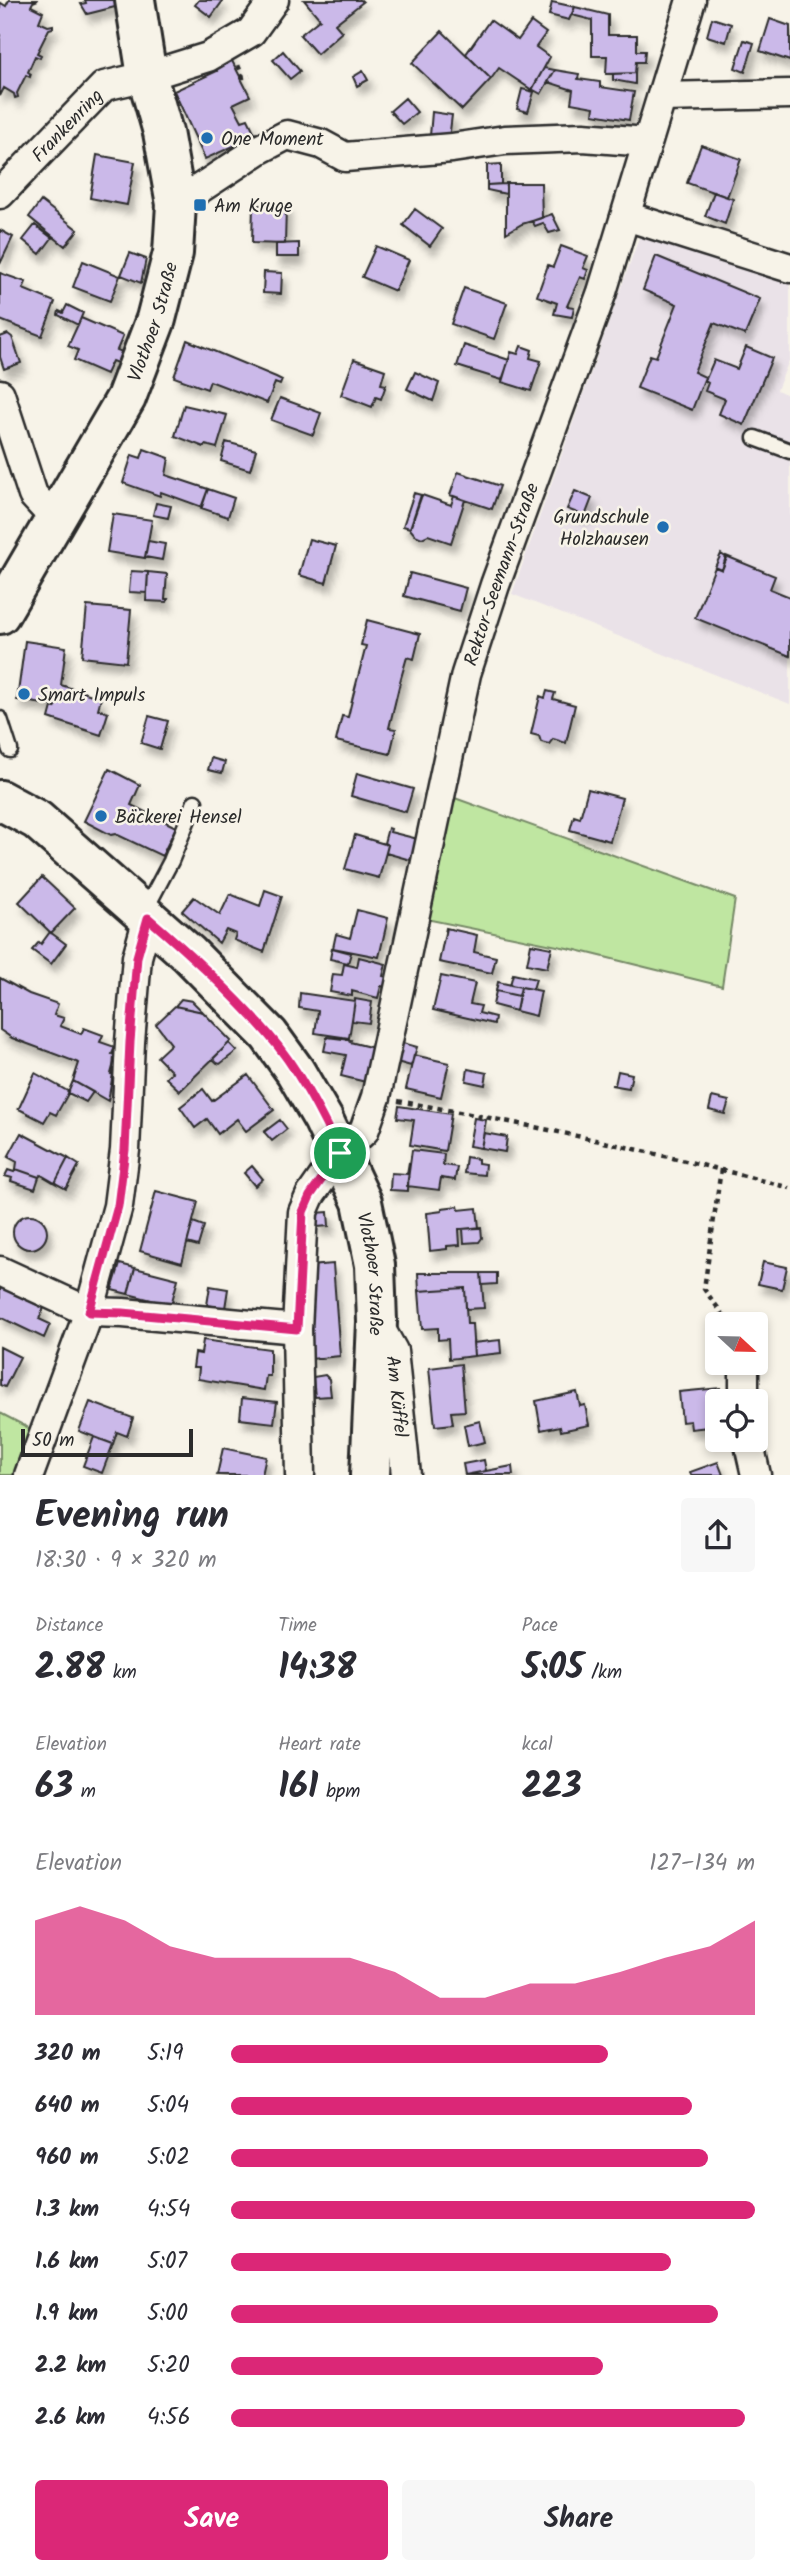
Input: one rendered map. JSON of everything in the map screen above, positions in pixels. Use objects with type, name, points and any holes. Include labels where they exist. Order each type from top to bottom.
[{"type":"street","name":"Vlothoer Straße","points":[[0,614],[126,398],[156,319],[173,253],[176,204],[163,132],[147,76],[135,0]]},
{"type":"street","name":"Frankenring","points":[[0,194],[104,86],[208,57],[251,32],[274,0]]},
{"type":"street","name":"Rektor-Seemann-Straße","points":[[300,1475],[297,1329],[303,1212],[310,1196],[340,1153],[364,1131],[376,1097],[466,674],[626,216],[691,0]]},
{"type":"street","points":[[662,97],[790,94]]},
{"type":"street","points":[[176,204],[260,149],[287,135],[321,144],[345,158],[505,140],[583,137],[647,142]]},
{"type":"street","points":[[626,216],[790,268]]},
{"type":"street","points":[[0,394],[33,495],[55,519]]},
{"type":"street","name":"Vlothoer Straße","points":[[0,800],[37,820],[189,954],[269,1035],[295,1071],[340,1153],[362,1202],[375,1265],[377,1322],[370,1475]]},
{"type":"street","points":[[29,1475],[89,1312],[118,1206],[125,1150],[137,957],[146,916]]},
{"type":"street","points":[[0,1271],[89,1312],[297,1329]]},
{"type":"street","name":"Am Küffel","points":[[377,1322],[393,1351],[406,1475]]},
{"type":"street","points":[[751,1452],[756,1475]]},
{"type":"lane","points":[[755,438],[790,451]]},
{"type":"lane","points":[[0,719],[10,750]]},
{"type":"lane","points":[[146,916],[195,802]]},
{"type":"path","points":[[243,78],[250,76]]},
{"type":"path","points":[[376,1097],[487,1117],[721,1169],[790,1188]]},
{"type":"path","points":[[720,1312],[704,1289],[721,1169]]},
{"type":"shaded area","name":"Grundschule Holzhausen","points":[[640,235],[790,282],[790,358],[777,390],[790,396],[790,443],[784,458],[790,461],[790,704],[512,594]]},
{"type":"green space","points":[[452,797],[735,899],[722,986],[572,949],[426,919]]},
{"type":"green space","points":[[0,1413],[31,1429],[14,1475],[0,1475]]},
{"type":"building","points":[[9,0],[38,0],[31,6],[43,12],[39,22],[53,25],[37,53],[41,55],[40,58],[35,56],[28,72],[30,77],[26,75],[17,93],[18,97],[15,98],[14,94],[4,88],[0,96],[0,5],[1,3],[6,6]]},
{"type":"building","points":[[85,0],[117,0],[119,6],[87,14],[81,4],[86,3]]},
{"type":"building","points":[[199,0],[222,2],[211,17],[195,5]]},
{"type":"building","points":[[304,0],[363,2],[335,24],[342,32],[317,54],[300,35],[320,19]]},
{"type":"building","points":[[552,2],[575,7],[569,20],[549,15]]},
{"type":"building","points":[[575,7],[608,15],[608,35],[637,35],[637,51],[645,51],[644,62],[636,62],[635,73],[606,74],[607,56],[592,56],[592,20],[572,15]]},
{"type":"building","points":[[712,18],[731,24],[726,42],[707,36]]},
{"type":"building","points":[[770,19],[790,26],[790,61],[760,51]]},
{"type":"building","points":[[490,20],[518,40],[531,22],[546,33],[536,47],[550,57],[532,90],[499,68],[491,79],[466,54]]},
{"type":"building","points":[[442,31],[491,79],[462,110],[412,63]]},
{"type":"building","points":[[744,40],[754,43],[745,72],[735,68]]},
{"type":"building","points":[[283,51],[300,71],[290,79],[273,60]]},
{"type":"building","points":[[228,53],[250,96],[233,104],[242,121],[248,119],[259,142],[251,145],[249,139],[205,159],[174,91],[217,71],[212,60]]},
{"type":"building","points":[[544,68],[555,70],[541,94],[532,89]]},
{"type":"building","points":[[555,70],[579,74],[578,79],[600,82],[600,87],[634,92],[629,120],[593,114],[594,107],[571,103],[573,90],[548,82]]},
{"type":"building","points":[[363,71],[368,80],[357,86],[353,77]]},
{"type":"building","points":[[635,73],[635,84],[613,80],[613,74]]},
{"type":"building","points":[[522,89],[534,92],[528,112],[517,109]]},
{"type":"building","points":[[405,98],[417,112],[402,124],[390,111]]},
{"type":"building","points":[[432,112],[452,115],[449,139],[430,136]]},
{"type":"building","points":[[701,145],[741,159],[727,197],[687,183]]},
{"type":"building","points":[[97,155],[135,162],[127,205],[90,198]]},
{"type":"building","points":[[501,164],[501,184],[487,185],[487,165]]},
{"type":"building","points":[[506,183],[541,183],[542,218],[522,224],[506,233]]},
{"type":"building","points":[[506,184],[506,194],[487,190],[487,185]]},
{"type":"building","points":[[714,192],[733,199],[725,224],[705,216]]},
{"type":"building","points":[[41,201],[78,230],[65,246],[29,217]]},
{"type":"building","points":[[253,205],[286,206],[285,244],[252,243]]},
{"type":"building","points":[[415,209],[442,229],[430,246],[403,225]]},
{"type":"building","points":[[552,214],[560,230],[549,233],[543,223],[535,226],[532,221]]},
{"type":"building","points":[[35,225],[52,238],[40,254],[23,240]]},
{"type":"building","points":[[0,230],[13,237],[0,264]]},
{"type":"building","points":[[299,243],[299,257],[276,257],[276,244]]},
{"type":"building","points":[[376,246],[409,260],[395,291],[362,277]]},
{"type":"building","points":[[561,246],[588,256],[583,268],[588,270],[585,279],[580,277],[567,306],[574,307],[572,317],[554,314],[557,303],[537,296],[548,265],[553,267]]},
{"type":"building","points":[[130,253],[146,259],[141,283],[121,275]]},
{"type":"building","points":[[656,256],[760,299],[745,335],[714,323],[694,372],[705,377],[692,410],[637,388],[650,355],[656,357],[677,304],[643,290]]},
{"type":"building","points":[[83,261],[120,276],[110,301],[73,287]]},
{"type":"building","points":[[264,272],[282,273],[281,294],[263,293]]},
{"type":"building","points":[[0,273],[26,282],[23,289],[55,302],[42,336],[0,320]]},
{"type":"building","points":[[464,288],[507,303],[494,339],[451,324]]},
{"type":"building","points":[[67,305],[83,313],[78,325],[58,315],[59,311],[63,313]]},
{"type":"building","points":[[81,318],[123,336],[117,350],[125,353],[120,364],[112,361],[106,374],[74,360],[78,350],[68,346]]},
{"type":"building","points":[[8,334],[12,337],[21,363],[4,369],[0,357],[0,337]]},
{"type":"building","points":[[187,340],[276,377],[282,380],[280,385],[275,383],[267,403],[210,381],[207,389],[174,377]]},
{"type":"building","points":[[464,345],[509,360],[502,380],[457,366]]},
{"type":"building","points":[[521,346],[532,350],[530,358],[541,361],[531,391],[502,382],[511,352],[518,354]]},
{"type":"building","points":[[746,347],[772,358],[744,425],[719,414],[725,399],[705,391],[708,383],[705,381],[714,360],[737,369]]},
{"type":"building","points":[[354,359],[385,370],[381,384],[386,385],[381,399],[376,397],[372,407],[341,395]]},
{"type":"building","points":[[415,372],[439,383],[433,401],[407,389]]},
{"type":"building","points":[[280,398],[321,413],[313,435],[271,420]]},
{"type":"building","points":[[184,405],[227,415],[217,448],[204,447],[175,436]]},
{"type":"building","points":[[226,442],[256,450],[250,470],[221,461]]},
{"type":"building","points":[[144,449],[169,458],[166,475],[208,489],[202,507],[161,492],[160,496],[123,483],[132,455],[141,458]]},
{"type":"building","points":[[458,472],[500,486],[492,509],[450,495]]},
{"type":"building","points":[[208,489],[234,498],[228,517],[201,508]]},
{"type":"building","points":[[575,491],[592,498],[585,516],[567,509]]},
{"type":"building","points":[[414,493],[421,495],[410,528],[403,526]]},
{"type":"building","points":[[422,495],[451,505],[454,496],[465,500],[451,543],[428,535],[422,538],[410,529]]},
{"type":"building","points":[[156,503],[171,506],[168,518],[153,515]]},
{"type":"building","points":[[113,514],[152,520],[145,558],[107,552]]},
{"type":"building","points":[[309,539],[336,546],[326,583],[299,575]]},
{"type":"building","points":[[148,541],[165,544],[162,560],[145,557]]},
{"type":"building","points":[[721,554],[727,558],[722,570],[715,567]]},
{"type":"building","points":[[726,556],[775,576],[770,589],[790,597],[790,656],[695,618],[715,567],[722,570]]},
{"type":"building","points":[[131,571],[148,572],[147,593],[129,592]]},
{"type":"building","points":[[148,572],[167,574],[167,602],[146,601]]},
{"type":"building","points":[[410,573],[466,588],[460,611],[404,596]]},
{"type":"building","points":[[87,606],[131,610],[126,662],[82,657]]},
{"type":"building","points":[[367,620],[420,634],[414,659],[407,657],[401,678],[389,728],[396,729],[390,754],[336,741],[342,716],[348,717],[366,646],[361,645]]},
{"type":"building","points":[[25,641],[66,647],[61,685],[101,698],[98,709],[108,713],[101,735],[49,718],[52,707],[56,706],[17,700]]},
{"type":"building","points":[[547,691],[555,693],[553,699],[575,705],[566,743],[553,739],[549,744],[541,742],[539,736],[531,734],[540,696],[545,698]]},
{"type":"building","points":[[149,716],[168,721],[160,749],[141,743]]},
{"type":"building","points":[[211,758],[225,762],[222,773],[208,770]]},
{"type":"building","points":[[109,769],[140,785],[131,805],[176,827],[162,856],[84,821]]},
{"type":"building","points":[[357,773],[413,789],[406,812],[351,796]]},
{"type":"building","points":[[588,789],[622,798],[610,841],[570,830],[574,816],[580,818]]},
{"type":"building","points":[[388,828],[391,829],[390,832],[418,839],[414,861],[386,853],[388,845],[384,843]]},
{"type":"building","points":[[355,835],[388,845],[379,878],[345,869]]},
{"type":"building","points":[[42,877],[75,908],[51,933],[19,902]]},
{"type":"building","points":[[265,890],[282,896],[264,952],[234,940],[236,934],[226,930],[219,943],[182,911],[194,897],[220,915],[230,894],[260,906]]},
{"type":"building","points":[[357,910],[388,918],[379,957],[333,948],[336,934],[350,938]]},
{"type":"building","points":[[446,928],[477,935],[474,952],[496,957],[492,973],[439,962]]},
{"type":"building","points":[[50,932],[66,944],[51,964],[32,950],[39,942],[41,944]]},
{"type":"building","points":[[531,944],[552,948],[547,968],[527,964]]},
{"type":"building","points":[[332,948],[351,953],[348,963],[330,959]]},
{"type":"building","points":[[359,957],[386,964],[383,976],[391,978],[389,988],[381,986],[378,998],[352,991],[352,996],[330,992],[333,974],[342,975],[344,964],[357,967]]},
{"type":"building","points":[[513,974],[536,979],[533,989],[510,985]]},
{"type":"building","points":[[441,976],[475,983],[470,1004],[481,1006],[479,1013],[495,1017],[494,1024],[433,1010]]},
{"type":"building","points":[[0,978],[29,994],[58,1004],[54,1015],[64,1018],[60,1026],[81,1034],[84,1028],[103,1035],[100,1042],[115,1047],[108,1101],[73,1081],[79,1063],[12,1038],[0,1030]]},
{"type":"building","points":[[498,982],[521,987],[519,996],[496,991]]},
{"type":"building","points":[[521,987],[541,991],[536,1016],[516,1011]]},
{"type":"building","points":[[496,991],[519,996],[516,1011],[493,1005]]},
{"type":"building","points":[[300,993],[355,1001],[349,1038],[315,1033],[318,1011],[299,1008]]},
{"type":"building","points":[[181,999],[192,1001],[203,1012],[175,1006]]},
{"type":"building","points":[[355,999],[372,1002],[369,1023],[352,1021]]},
{"type":"building","points":[[175,1006],[203,1012],[231,1041],[180,1091],[166,1078],[172,1072],[157,1057],[171,1044],[156,1024]]},
{"type":"building","points":[[327,1037],[351,1040],[350,1042],[378,1049],[370,1083],[341,1076],[346,1055],[324,1051]]},
{"type":"building","points":[[399,1042],[417,1047],[411,1066],[393,1061]]},
{"type":"building","points":[[229,1043],[237,1051],[220,1064],[217,1063],[213,1059]]},
{"type":"building","points":[[414,1055],[449,1063],[441,1097],[406,1089]]},
{"type":"building","points":[[468,1069],[487,1073],[485,1085],[466,1081]]},
{"type":"building","points":[[618,1071],[632,1074],[629,1088],[611,1085],[615,1085]]},
{"type":"building","points":[[35,1073],[69,1092],[56,1115],[50,1112],[44,1122],[17,1108]]},
{"type":"building","points":[[248,1075],[274,1110],[246,1131],[237,1119],[218,1134],[207,1119],[195,1128],[180,1107],[203,1089],[212,1101]]},
{"type":"building","points":[[73,1081],[93,1092],[86,1102],[68,1093]]},
{"type":"building","points":[[712,1097],[729,1101],[725,1114],[709,1110]]},
{"type":"building","points":[[399,1106],[451,1114],[445,1151],[410,1145],[414,1120],[397,1118]]},
{"type":"building","points":[[474,1118],[486,1120],[481,1148],[469,1146]]},
{"type":"building","points":[[280,1120],[287,1129],[272,1141],[264,1132]]},
{"type":"building","points":[[21,1133],[68,1158],[55,1183],[41,1175],[39,1177],[16,1169],[17,1162],[8,1157]]},
{"type":"building","points":[[484,1133],[507,1137],[505,1152],[481,1148]]},
{"type":"building","points":[[412,1150],[444,1154],[443,1165],[457,1167],[455,1180],[441,1178],[439,1190],[407,1186]]},
{"type":"building","points":[[466,1157],[478,1159],[478,1163],[485,1164],[484,1175],[464,1173]]},
{"type":"building","points":[[68,1158],[79,1165],[66,1189],[55,1183]]},
{"type":"building","points":[[409,1162],[408,1191],[390,1190],[391,1173],[407,1174]]},
{"type":"building","points":[[252,1166],[263,1179],[255,1186],[244,1173]]},
{"type":"building","points":[[16,1169],[39,1177],[35,1189],[11,1181],[12,1178],[5,1176],[8,1170],[14,1172]]},
{"type":"building","points":[[156,1191],[198,1202],[182,1263],[140,1251]]},
{"type":"building","points":[[458,1206],[459,1210],[477,1208],[479,1228],[459,1229],[460,1245],[430,1251],[427,1213]]},
{"type":"building","points":[[328,1212],[329,1226],[317,1227],[316,1213]]},
{"type":"building","points":[[30,1215],[42,1220],[47,1232],[42,1244],[30,1249],[18,1244],[13,1232],[18,1220]]},
{"type":"building","points":[[193,1222],[204,1226],[198,1246],[187,1243]]},
{"type":"building","points":[[481,1227],[482,1238],[479,1242],[464,1243],[463,1229]]},
{"type":"building","points":[[763,1262],[787,1267],[782,1289],[758,1284]]},
{"type":"building","points":[[120,1264],[135,1268],[128,1294],[112,1290]]},
{"type":"building","points":[[333,1264],[340,1356],[311,1359],[307,1307],[312,1307],[309,1266]]},
{"type":"building","points":[[135,1268],[178,1279],[171,1305],[128,1294]]},
{"type":"building","points":[[418,1273],[481,1273],[484,1308],[466,1309],[465,1288],[419,1291]]},
{"type":"building","points":[[481,1273],[497,1273],[497,1284],[482,1285]]},
{"type":"building","points":[[210,1286],[228,1289],[225,1308],[207,1305]]},
{"type":"building","points":[[0,1287],[44,1308],[39,1319],[50,1324],[44,1338],[0,1317]]},
{"type":"building","points":[[465,1288],[467,1324],[472,1324],[474,1356],[449,1359],[448,1339],[438,1340],[438,1328],[422,1329],[419,1291]]},
{"type":"building","points":[[203,1340],[270,1349],[270,1376],[266,1376],[264,1390],[198,1379],[199,1368],[193,1368],[195,1353],[201,1354]]},
{"type":"building","points":[[500,1340],[501,1353],[474,1356],[473,1343]]},
{"type":"building","points":[[0,1347],[20,1357],[5,1387],[0,1385]]},
{"type":"building","points":[[461,1364],[465,1411],[451,1412],[453,1424],[435,1426],[429,1368]]},
{"type":"building","points":[[325,1375],[329,1379],[331,1396],[315,1397],[313,1377]]},
{"type":"building","points":[[705,1389],[705,1427],[691,1429],[690,1421],[682,1422],[679,1392]]},
{"type":"building","points":[[577,1392],[580,1406],[585,1405],[589,1425],[561,1431],[560,1426],[541,1430],[536,1401]]},
{"type":"building","points":[[242,1398],[277,1402],[274,1423],[240,1419]]},
{"type":"building","points":[[90,1402],[133,1418],[127,1436],[117,1432],[113,1444],[79,1431]]},
{"type":"building","points":[[480,1421],[485,1442],[468,1446],[464,1425]]},
{"type":"building","points":[[94,1437],[113,1444],[102,1473],[83,1466]]},
{"type":"building","points":[[223,1448],[266,1457],[262,1475],[217,1475]]},
{"type":"building","points":[[484,1460],[486,1471],[465,1475],[463,1464]]},
{"type":"building","points":[[718,1462],[723,1475],[691,1475],[690,1472]]},
{"type":"building","points":[[512,1466],[513,1475],[467,1475],[486,1471]]},
{"type":"place","name":"One Moment","points":[[207,138]]},
{"type":"place","name":"Am Kruge","points":[[200,205]]},
{"type":"place","name":"Grundschule Holzhausen","points":[[663,527]]},
{"type":"place","name":"Smart Impuls","points":[[24,694]]},
{"type":"place","name":"Bäckerei Hensel","points":[[101,816]]},
{"type":"route","points":[[148,918],[189,954],[269,1035],[295,1071],[340,1153],[310,1196],[303,1212],[297,1329],[89,1312],[118,1206],[125,1150],[137,957],[148,918]]}]
